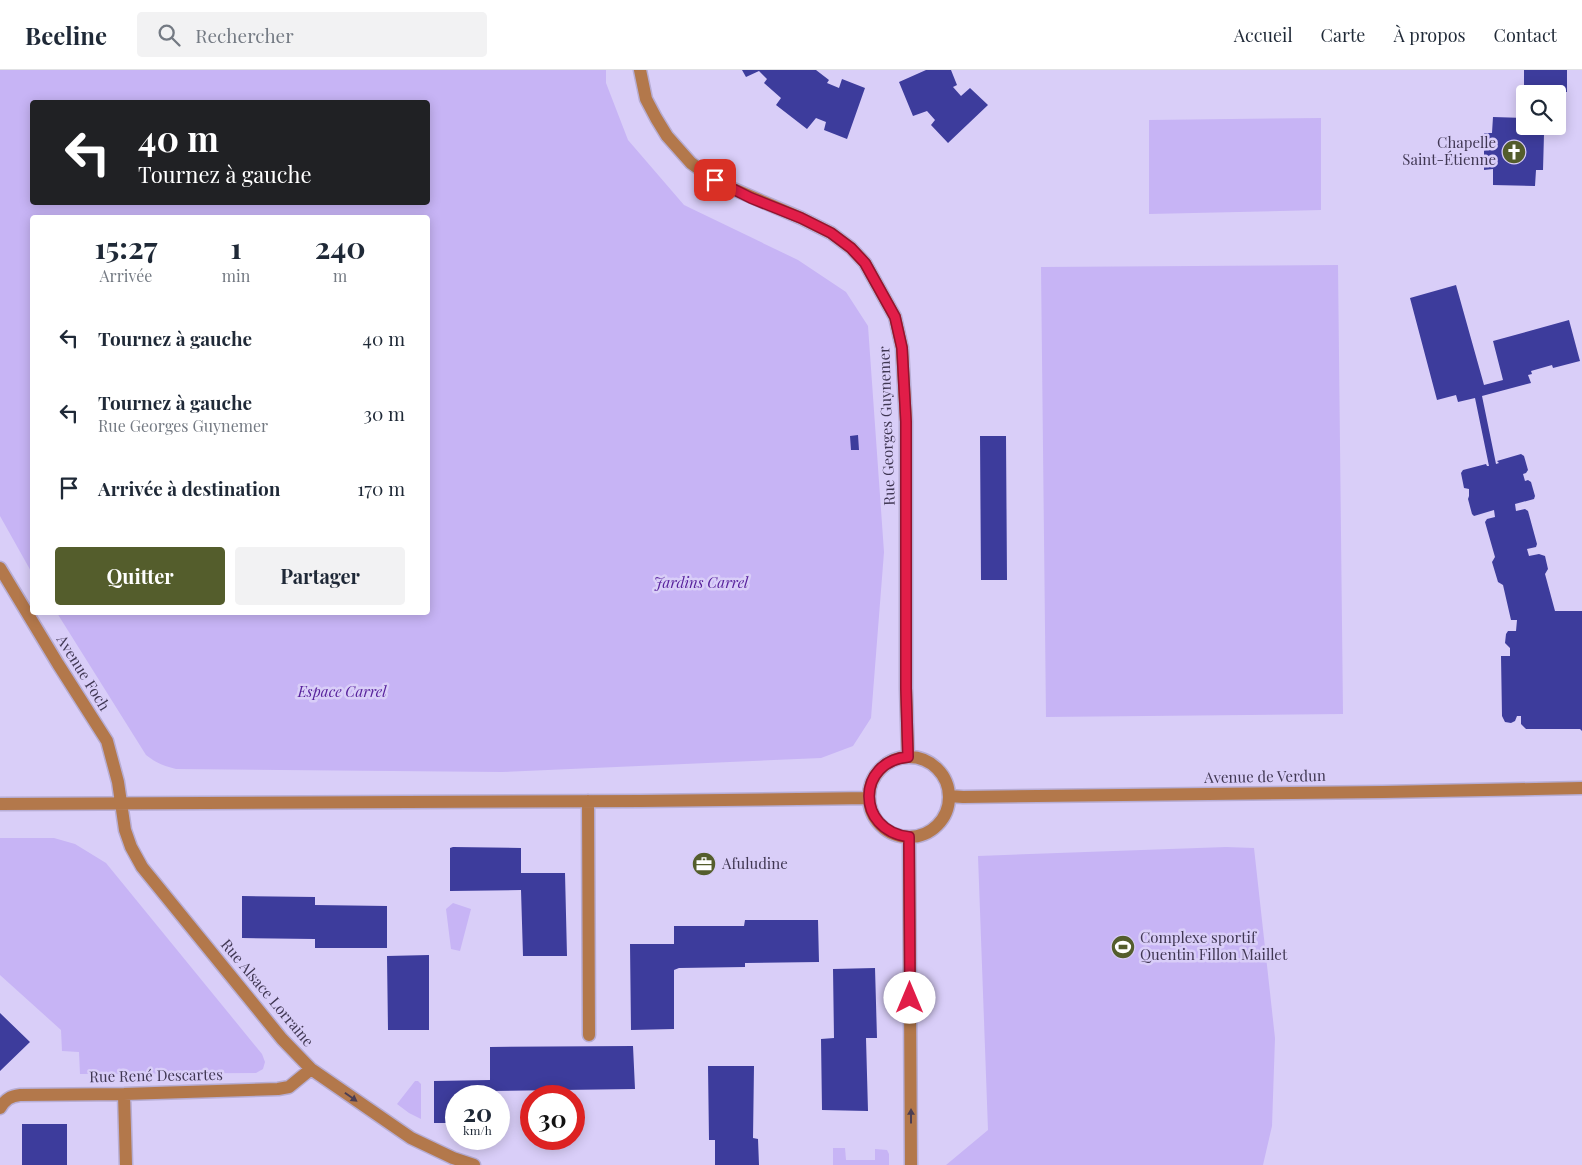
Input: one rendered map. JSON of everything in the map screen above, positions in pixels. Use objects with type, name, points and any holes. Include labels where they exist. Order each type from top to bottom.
[{"type":"street","name":"Rue Georges Guynemer","points":[[640,70],[646,99],[656,118],[667,136],[691,163],[715,180],[731,188],[831,233],[851,248],[865,263],[895,317],[902,348],[906,413],[906,688],[908,757]]},
{"type":"street","name":"Avenue Foch","points":[[0,568],[58,664],[108,741],[121,802]]},
{"type":"street","points":[[908,757],[924,760],[934,766],[944,779],[949,796],[947,809],[940,822],[929,831],[909,837],[890,832],[879,823],[872,811],[869,798],[871,786],[880,769],[895,759],[908,757]]},
{"type":"street","name":"Avenue de Verdun","points":[[949,796],[1582,788]]},
{"type":"street","points":[[0,804],[869,798]]},
{"type":"street","points":[[588,801],[589,1035]]},
{"type":"street","name":"Rue Alsace Lorraine","points":[[121,802],[125,830],[131,847],[142,867],[282,1039],[311,1069],[411,1138],[453,1158],[474,1165]]},
{"type":"street","points":[[909,837],[911,1165]]},
{"type":"street","name":"Rue René Descartes","points":[[0,1108],[12,1096],[20,1095],[278,1089],[289,1087],[311,1069]]},
{"type":"street","points":[[124,1094],[126,1165]]},
{"type":"green space","name":"Jardins Carrel","points":[[0,70],[606,70],[606,83],[628,140],[684,205],[798,260],[846,292],[868,326],[884,552],[871,718],[853,746],[821,758],[502,772],[176,769],[160,764],[146,755],[58,615],[430,615],[430,215],[30,215],[30,569],[0,516]]},
{"type":"green space","points":[[1321,118],[1321,210],[1149,214],[1149,120]]},
{"type":"green space","points":[[1338,265],[1343,714],[1046,717],[1041,267]]},
{"type":"green space","points":[[0,838],[54,838],[75,844],[106,863],[262,1054],[265,1062],[263,1069],[256,1073],[80,1074],[79,1052],[62,1051],[61,1030],[0,975]]},
{"type":"green space","name":"Complexe sportif Quentin Fillon Maillet","points":[[1226,847],[1254,848],[1275,1038],[1272,1126],[1263,1165],[946,1165],[988,1130],[978,856]]},
{"type":"green space","points":[[453,903],[471,909],[460,951],[451,949],[446,909]]},
{"type":"green space","points":[[415,1081],[421,1084],[421,1119],[397,1104]]},
{"type":"green space","points":[[833,1148],[845,1148],[846,1160],[875,1160],[875,1149],[887,1150],[889,1165],[833,1165]]},
{"type":"building","points":[[742,70],[816,70],[829,80],[827,83],[839,88],[842,79],[865,88],[847,139],[824,130],[826,122],[816,118],[807,129],[776,105],[781,98],[764,83],[767,79],[759,71],[746,77]]},
{"type":"building","points":[[926,70],[951,70],[957,85],[953,87],[961,96],[970,88],[988,105],[948,143],[931,125],[935,120],[927,111],[913,116],[899,82]]},
{"type":"building","points":[[1524,70],[1567,70],[1567,92],[1566,85],[1524,85]]},
{"type":"building","name":"Chapelle Saint-Étienne","points":[[1493,117],[1516,118],[1516,135],[1544,135],[1543,170],[1536,170],[1535,186],[1493,185],[1493,169],[1484,170],[1484,133],[1492,133]]},
{"type":"building","points":[[1456,285],[1484,385],[1503,380],[1493,341],[1569,320],[1580,361],[1553,368],[1552,365],[1531,371],[1532,374],[1528,375],[1531,383],[1482,396],[1496,464],[1499,463],[1497,461],[1521,454],[1524,456],[1528,470],[1523,474],[1525,481],[1531,482],[1535,496],[1534,499],[1515,504],[1516,511],[1525,509],[1528,511],[1537,544],[1536,547],[1527,549],[1529,556],[1539,554],[1545,556],[1548,569],[1545,574],[1555,611],[1582,611],[1582,731],[1580,729],[1526,729],[1521,724],[1521,716],[1517,716],[1515,721],[1511,723],[1505,722],[1502,716],[1501,656],[1510,656],[1510,648],[1505,643],[1506,634],[1508,631],[1516,631],[1517,620],[1511,620],[1503,585],[1498,582],[1492,562],[1495,557],[1485,522],[1487,519],[1495,517],[1494,510],[1474,516],[1472,514],[1468,499],[1469,489],[1464,488],[1461,473],[1463,470],[1486,464],[1489,466],[1475,398],[1458,402],[1456,395],[1437,400],[1410,298]]},
{"type":"building","points":[[858,435],[859,450],[851,450],[850,436]]},
{"type":"building","points":[[980,436],[1006,436],[1007,580],[981,580]]},
{"type":"building","points":[[450,848],[521,848],[521,873],[565,873],[567,956],[523,956],[521,890],[450,891]]},
{"type":"building","points":[[242,896],[315,897],[315,905],[387,906],[387,948],[315,948],[315,939],[242,938]]},
{"type":"building","points":[[745,920],[818,920],[819,962],[745,963],[745,967],[679,968],[674,970],[674,1029],[631,1030],[630,944],[674,944],[674,926],[744,926]]},
{"type":"building","points":[[429,955],[429,1030],[388,1030],[387,956]]},
{"type":"building","points":[[875,968],[877,1038],[866,1038],[868,1111],[822,1110],[821,1039],[834,1038],[833,969]]},
{"type":"building","points":[[0,1013],[30,1042],[0,1071]]},
{"type":"building","points":[[633,1046],[635,1089],[585,1090],[585,1085],[520,1085],[520,1091],[510,1091],[510,1085],[445,1085],[445,1123],[434,1123],[434,1081],[490,1080],[490,1047]]},
{"type":"building","points":[[708,1066],[754,1066],[753,1138],[758,1139],[759,1165],[715,1165],[715,1140],[709,1140]]},
{"type":"building","points":[[22,1124],[67,1124],[67,1165],[22,1165]]},
{"type":"place","name":"Chapelle Saint-Étienne","points":[[1514,152]]},
{"type":"place","name":"Afuludine","points":[[704,864]]},
{"type":"place","name":"Complexe sportif Quentin Fillon Maillet","points":[[1123,947]]},
{"type":"route","points":[[715,180],[831,233],[851,248],[865,263],[895,317],[902,348],[906,422],[906,688],[908,757],[895,759],[880,769],[871,786],[869,798],[872,811],[879,823],[896,835],[909,837],[910,998]]},
{"type":"park label","name":"Espace Carrel","points":[[342,692]]}]
